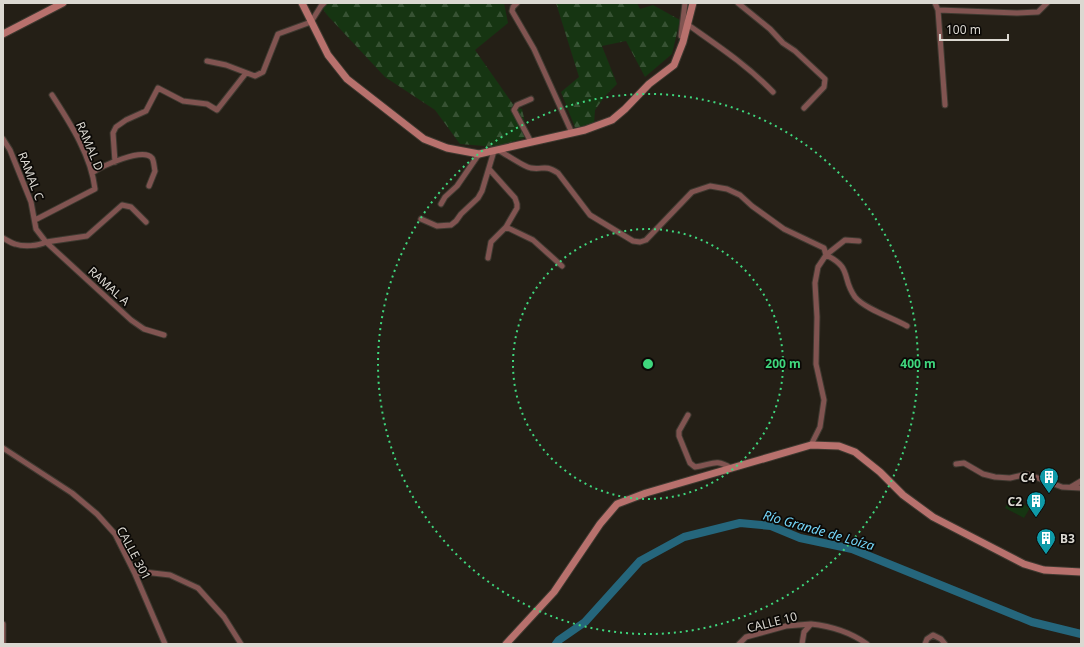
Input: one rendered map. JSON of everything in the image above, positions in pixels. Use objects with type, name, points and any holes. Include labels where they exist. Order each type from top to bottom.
[{"type":"street","points":[[3,34],[63,3]]},
{"type":"street","points":[[302,3],[328,55],[347,79],[424,139],[447,148],[479,154],[585,130],[612,120],[626,109],[649,84],[674,65],[683,42],[693,3]]},
{"type":"street","points":[[207,61],[226,64],[255,76],[262,72],[278,34],[311,22],[324,3]]},
{"type":"street","points":[[517,3],[513,6],[512,11],[534,49],[572,133]]},
{"type":"street","points":[[678,54],[685,3]]},
{"type":"street","points":[[738,3],[770,29],[783,43],[795,51],[825,79],[824,87],[804,108]]},
{"type":"street","points":[[935,3],[938,10],[945,105]]},
{"type":"street","points":[[938,10],[1017,13],[1038,12],[1047,3]]},
{"type":"street","points":[[687,24],[739,61],[773,92]]},
{"type":"street","points":[[115,162],[113,133],[116,127],[126,120],[146,111],[158,88],[183,101],[206,104],[217,110],[246,73]]},
{"type":"street","name":"RAMAL D","points":[[35,220],[95,189],[92,173],[68,120],[52,95]]},
{"type":"street","points":[[531,99],[517,104],[514,110],[531,142]]},
{"type":"street","name":"RAMAL C","points":[[3,139],[10,150],[31,202],[36,229],[46,242]]},
{"type":"street","points":[[423,220],[437,226],[451,225],[456,221],[461,214],[478,198],[482,191],[496,151]]},
{"type":"street","points":[[496,151],[531,168],[551,168],[558,174],[590,215],[633,240],[640,242],[646,240],[692,192],[710,186],[727,189],[740,195],[752,206],[784,229],[824,248],[826,255]]},
{"type":"street","points":[[92,173],[115,162],[139,154],[146,155],[152,158],[156,171],[149,186]]},
{"type":"street","points":[[441,204],[445,197],[457,186],[479,154]]},
{"type":"street","points":[[488,258],[491,242],[506,227],[518,204],[515,198],[490,170]]},
{"type":"street","points":[[3,238],[14,244],[21,245],[41,244],[87,236],[122,205],[131,207],[146,222]]},
{"type":"street","points":[[506,227],[533,240],[562,266]]},
{"type":"street","points":[[812,445],[820,427],[824,408],[824,400],[816,364],[817,317],[814,283],[818,267],[826,255],[845,240],[859,241]]},
{"type":"street","name":"RAMAL A","points":[[46,242],[131,320],[144,329],[164,335]]},
{"type":"street","points":[[826,255],[833,258],[845,269],[855,297],[875,311],[907,326]]},
{"type":"street","points":[[688,416],[679,431],[678,436],[690,463],[695,467],[716,462],[723,463],[731,468]]},
{"type":"street","points":[[506,644],[554,592],[600,524],[617,504],[646,493],[812,445],[839,446],[855,452],[880,472],[903,495],[933,517],[1024,564],[1044,570],[1081,572]]},
{"type":"street","name":"CALLE 301","points":[[3,448],[72,493],[97,514],[115,534],[135,574],[165,644]]},
{"type":"street","points":[[956,464],[964,464],[983,474],[995,477],[1010,478],[1027,474],[1062,487],[1081,488]]},
{"type":"street","points":[[1071,487],[1081,481]]},
{"type":"street","points":[[135,574],[144,572],[170,575],[198,588],[224,617],[241,644]]},
{"type":"street","points":[[3,624],[4,644]]},
{"type":"street","points":[[802,644],[804,632],[811,624]]},
{"type":"street","name":"CALLE 10","points":[[739,644],[746,637],[786,626],[811,624],[827,625],[856,636],[867,644]]},
{"type":"street","points":[[925,644],[927,639],[933,635],[941,639],[945,644]]},
{"type":"green space","points":[[318,3],[504,3],[508,23],[475,50],[515,107],[522,109],[526,127],[524,138],[496,147],[460,144],[435,110],[385,77],[328,16]]},
{"type":"green space","points":[[556,3],[637,3],[640,9],[653,5],[680,20],[672,54],[645,77],[626,41],[602,46],[617,84],[605,96],[595,110],[594,124],[576,130],[561,92],[579,77]]},
{"type":"green space","points":[[1011,497],[1030,508],[1024,518],[1005,508]]},
{"type":"waterway","name":"Río Grande de Loíza","points":[[556,644],[559,640],[585,622],[640,561],[684,537],[740,523],[771,526],[800,538],[852,549],[1032,622],[1081,634]]},
{"type":"place","name":"C4","points":[[1049,494]]},
{"type":"place","name":"C2","points":[[1036,518]]},
{"type":"place","name":"B3","points":[[1046,555]]}]
